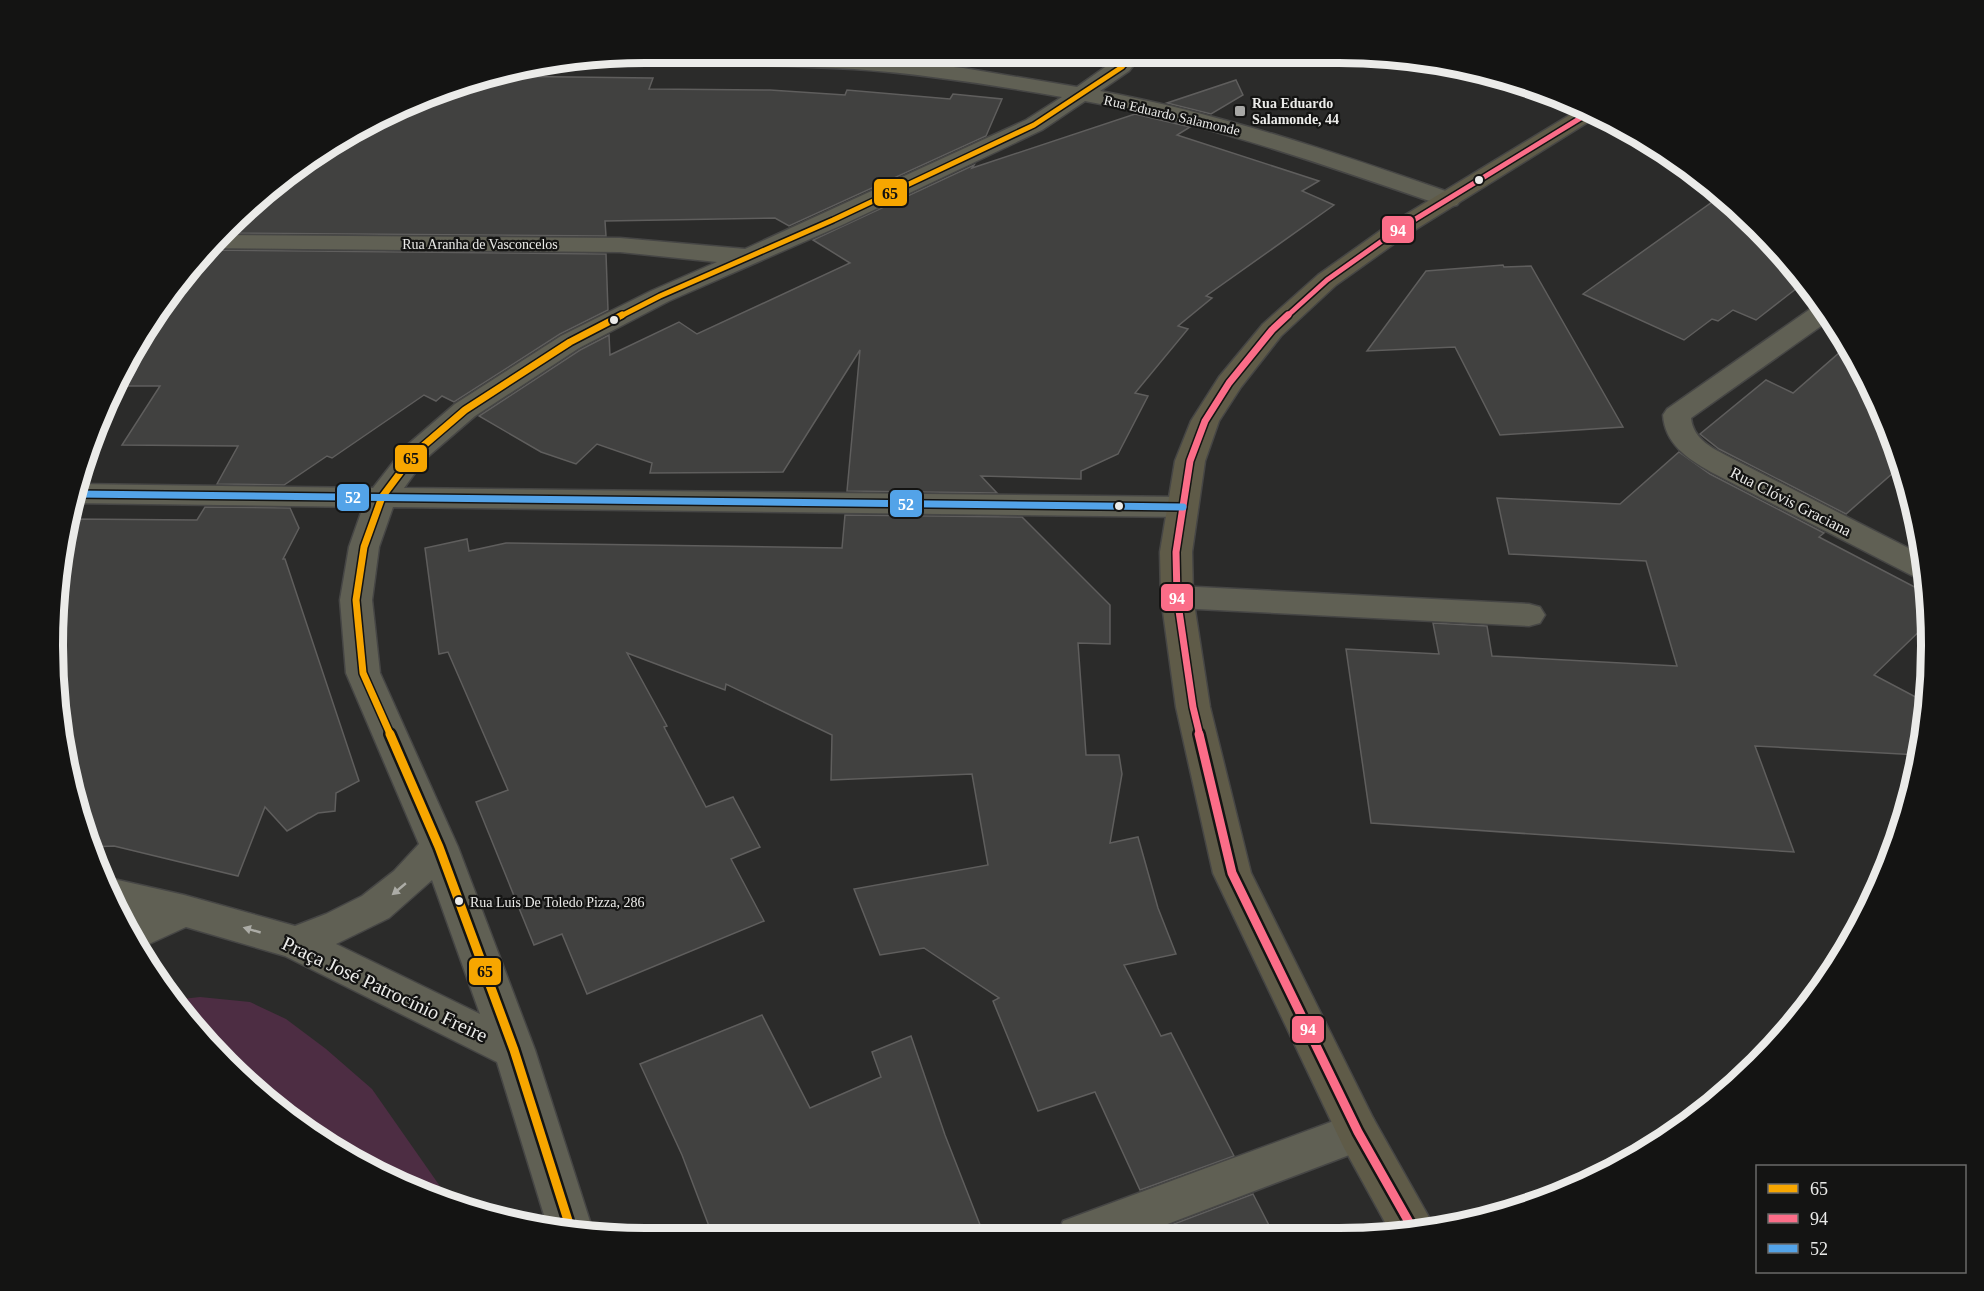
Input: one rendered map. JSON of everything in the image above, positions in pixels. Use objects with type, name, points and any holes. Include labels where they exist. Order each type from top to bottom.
[{"type":"main road","points":[[1410,1224],[1358,1132],[1232,873],[1193,707],[1177,597],[1176,552],[1190,461],[1205,421],[1229,384],[1272,330],[1327,280],[1363,253],[1583,117]]},
{"type":"street","name":"Rua Eduardo Salamonde","points":[[836,63],[897,67],[997,79],[1156,109],[1259,135],[1449,200]]},
{"type":"street","points":[[569,1223],[514,1050],[439,847],[363,673],[356,600],[364,547],[382,497],[416,453],[465,410],[511,378],[570,342],[660,296],[965,159],[1034,125],[1082,95],[1125,63]]},
{"type":"street","name":"Rua Aranha de Vasconcelos","points":[[226,242],[620,245],[747,257]]},
{"type":"street","name":"Rua Clóvis Graciana","points":[[1819,316],[1677,415],[1677,426],[1680,433],[1697,451],[1915,564]]},
{"type":"street","points":[[83,494],[1183,507]]},
{"type":"street","points":[[1177,597],[1529,615]]},
{"type":"street","points":[[295,942],[340,928],[380,905],[414,877],[439,847]]},
{"type":"street","name":"Praça José Patrocínio Freire","points":[[120,896],[184,911],[295,942],[514,1050]]},
{"type":"street","points":[[138,932],[184,911]]},
{"type":"street","points":[[1100,1228],[1358,1132]]},
{"type":"shaded area","points":[[200,997],[250,1002],[286,1019],[326,1049],[372,1089],[444,1192],[388,1168],[354,1150],[291,1108],[234,1057],[182,999]]},
{"type":"building","points":[[522,76],[653,78],[649,89],[770,90],[845,95],[847,90],[950,99],[953,94],[1002,99],[986,136],[789,226],[775,218],[605,221],[606,236],[235,233],[291,183],[354,141],[423,107],[458,94]]},
{"type":"building","points":[[1236,80],[1243,95],[1211,114],[1167,103]]},
{"type":"building","points":[[1135,114],[1190,127],[1177,135],[1319,181],[1302,191],[1334,205],[1206,296],[1212,298],[1178,326],[1188,329],[1135,393],[1148,396],[1118,454],[1081,471],[1081,479],[981,476],[997,493],[847,491],[860,350],[783,472],[650,473],[652,463],[597,444],[576,464],[541,452],[479,416],[580,350],[609,335],[610,355],[679,322],[697,334],[850,263],[813,240],[974,165],[972,168]]},
{"type":"building","points":[[1714,201],[1750,234],[1798,287],[1756,320],[1733,310],[1718,321],[1712,319],[1684,340],[1583,294]]},
{"type":"building","points":[[218,250],[606,254],[608,310],[560,334],[454,402],[442,396],[436,401],[424,395],[332,458],[327,456],[284,485],[217,484],[238,446],[122,445],[160,386],[126,386],[136,370],[133,370],[161,322],[183,291]]},
{"type":"building","points":[[1503,265],[1504,267],[1531,266],[1623,427],[1500,435],[1455,347],[1367,351],[1426,271]]},
{"type":"building","points":[[1841,351],[1877,423],[1894,472],[1846,514],[1719,449],[1700,434],[1766,380],[1793,393]]},
{"type":"building","points":[[1679,452],[1710,474],[1824,533],[1819,537],[1918,589],[1921,630],[1874,675],[1918,698],[1911,755],[1755,746],[1794,852],[1371,823],[1346,649],[1439,654],[1433,623],[1487,626],[1492,656],[1677,666],[1646,561],[1509,554],[1497,498],[1620,504]]},
{"type":"building","points":[[205,507],[290,508],[299,528],[283,559],[285,559],[359,781],[336,793],[335,811],[318,813],[287,831],[265,807],[238,876],[114,846],[99,847],[83,796],[68,722],[64,684],[64,607],[77,519],[197,520]]},
{"type":"building","points":[[845,515],[1022,517],[1110,605],[1110,644],[1078,643],[1086,755],[1119,755],[1122,774],[1110,843],[1138,837],[1158,908],[1176,954],[1124,965],[1161,1036],[1171,1033],[1234,1156],[1140,1190],[1095,1092],[1038,1111],[993,1001],[999,998],[924,948],[880,955],[854,889],[988,865],[972,774],[831,780],[832,735],[726,684],[725,690],[627,653],[667,726],[664,727],[706,807],[733,797],[760,847],[731,859],[764,921],[587,994],[562,934],[534,945],[476,802],[508,790],[448,652],[439,654],[425,548],[467,539],[469,551],[506,543],[842,548]]},
{"type":"building","points":[[762,1015],[810,1108],[881,1077],[872,1052],[911,1036],[945,1135],[981,1228],[710,1228],[682,1155],[640,1064]]},
{"type":"building","points":[[1253,1194],[1270,1228],[1163,1228]]},
{"type":"transit line","name":"65","points":[[569,1223],[514,1050],[439,847],[363,673],[356,600],[364,547],[382,497],[415,453],[465,410],[570,342],[660,296],[833,220],[1034,125],[1125,63]]},
{"type":"transit line","name":"94","points":[[1410,1224],[1358,1132],[1232,873],[1193,707],[1177,597],[1176,552],[1190,461],[1205,421],[1229,383],[1272,330],[1327,280],[1396,231],[1582,117]]},
{"type":"transit line","name":"52","points":[[83,494],[1183,507]]},
{"type":"place","name":"Rua Eduardo Salamonde, 44","points":[[1240,111]]},
{"type":"place","name":"Rua Luís De Toledo Pizza, 286","points":[[459,901]]}]
